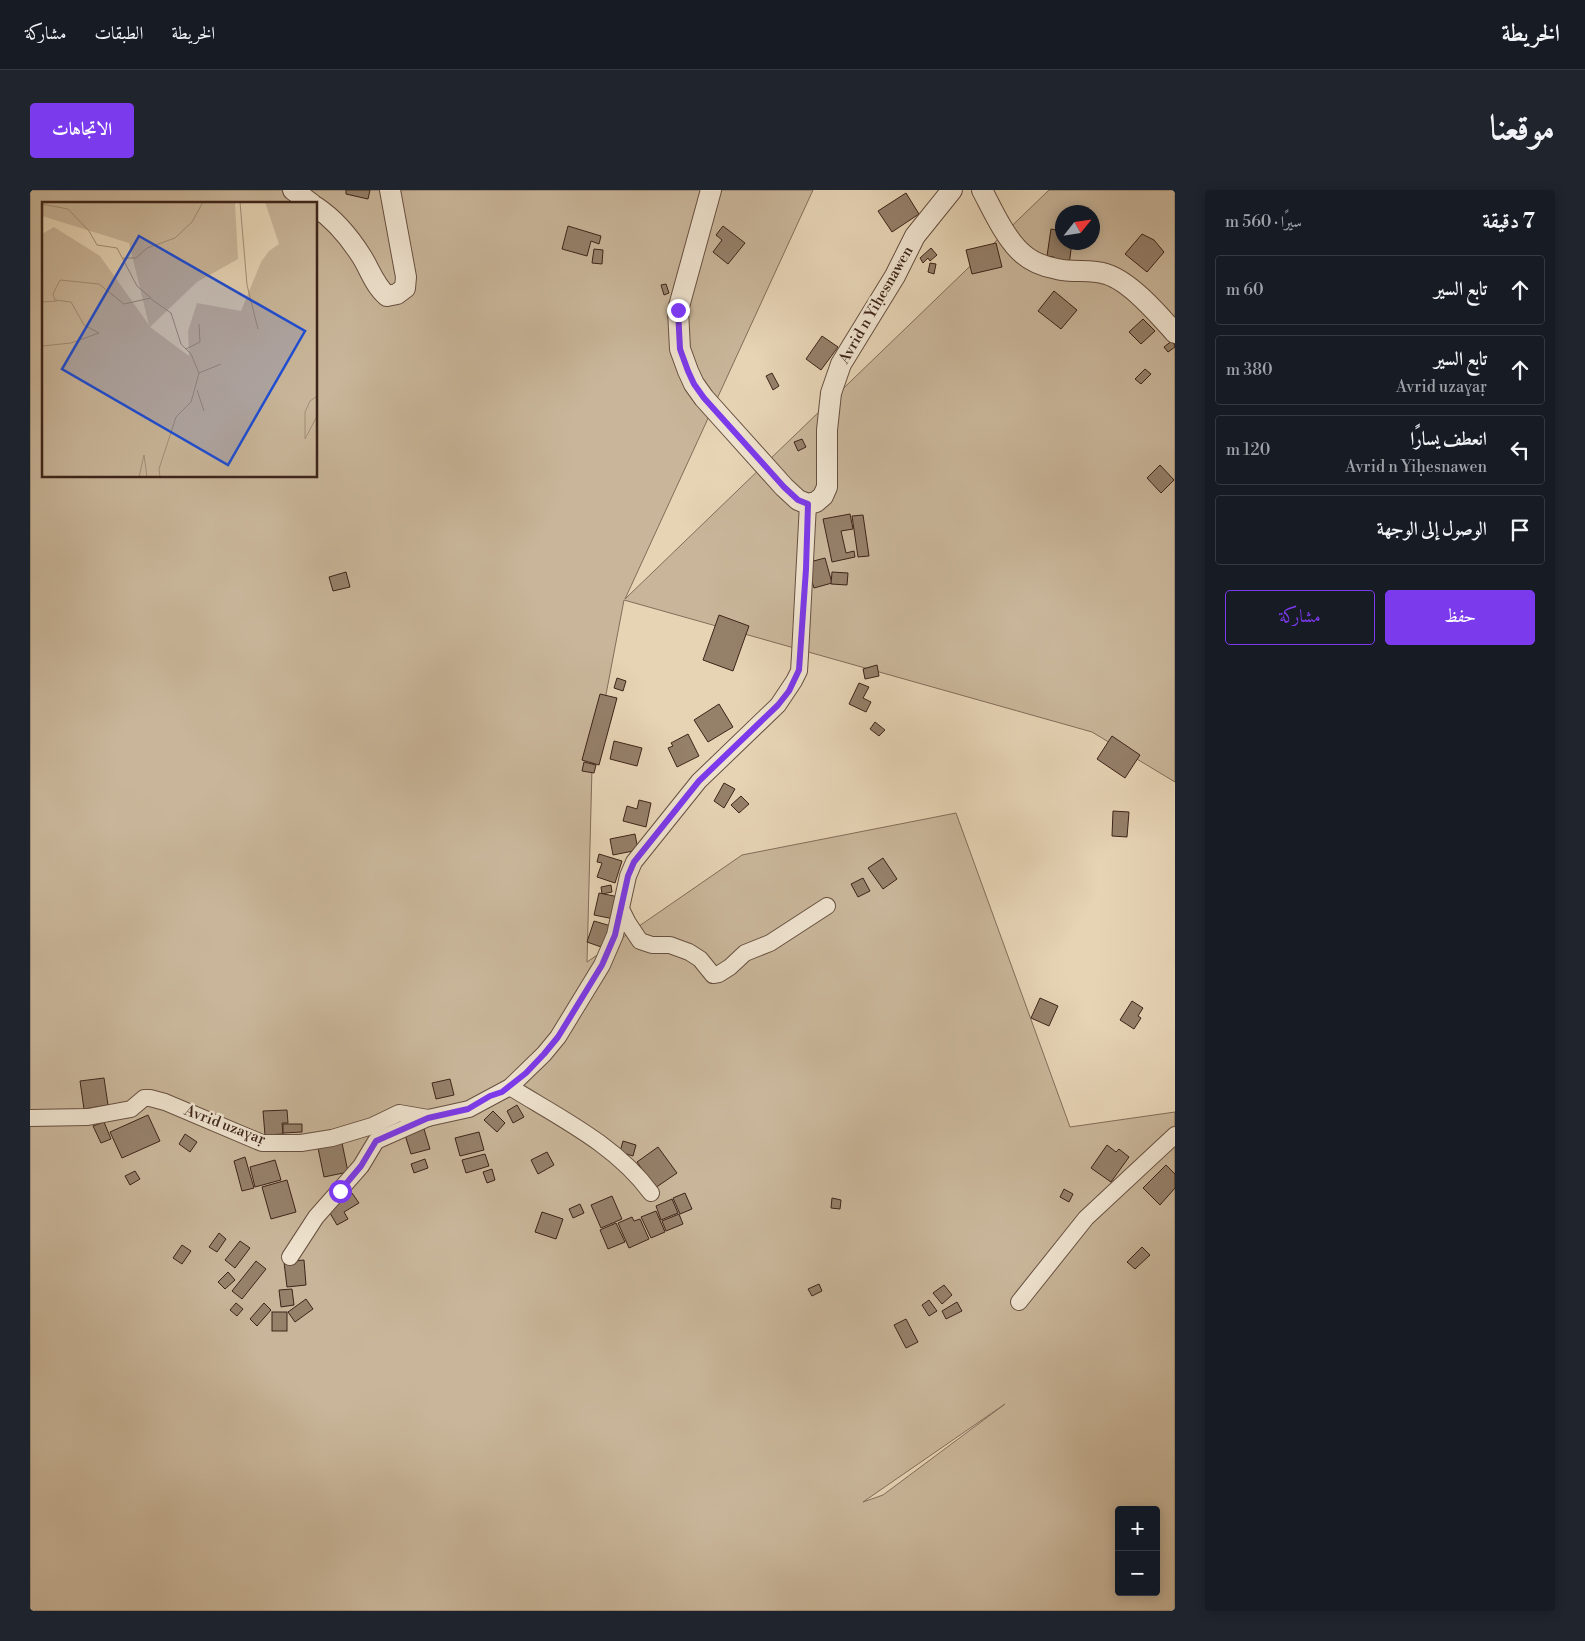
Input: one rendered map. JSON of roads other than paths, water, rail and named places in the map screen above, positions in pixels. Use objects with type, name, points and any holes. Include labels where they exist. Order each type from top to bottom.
[{"type":"street","points":[[293,190],[309,202]]},
{"type":"street","points":[[318,209],[343,232],[360,254],[379,288],[387,296],[397,294],[405,288],[406,276],[390,190]]},
{"type":"street","points":[[711,190],[678,310],[680,349],[691,378],[704,398],[784,487],[798,500],[808,504]]},
{"type":"street","name":"Avrid n Yiḥesnawen","points":[[808,504],[816,502],[823,496],[827,487],[827,430],[831,393],[841,364],[894,276],[915,236],[952,190]]},
{"type":"street","points":[[982,190],[1010,239],[1032,261],[1058,270],[1107,274],[1124,283],[1151,306],[1175,333]]},
{"type":"street","name":"Avrid uzaɣaṛ","points":[[30,1118],[88,1117],[131,1109],[144,1098],[150,1098],[165,1102],[262,1143],[301,1143],[332,1138],[372,1126],[399,1113],[428,1118],[468,1109],[510,1087],[544,1054],[558,1037],[606,958],[615,935],[628,876],[634,862],[643,849],[699,781],[778,705],[794,681],[799,670],[808,504]]},
{"type":"street","points":[[621,909],[628,924],[640,941],[652,945],[670,945],[689,952],[700,959],[713,975],[719,974],[730,967],[745,953],[770,943],[828,906]]},
{"type":"street","points":[[510,1087],[584,1132],[621,1159],[651,1193]]},
{"type":"street","points":[[290,1257],[316,1217],[361,1166],[376,1141],[428,1118]]},
{"type":"street","points":[[1019,1302],[1086,1218],[1175,1135]]}]
